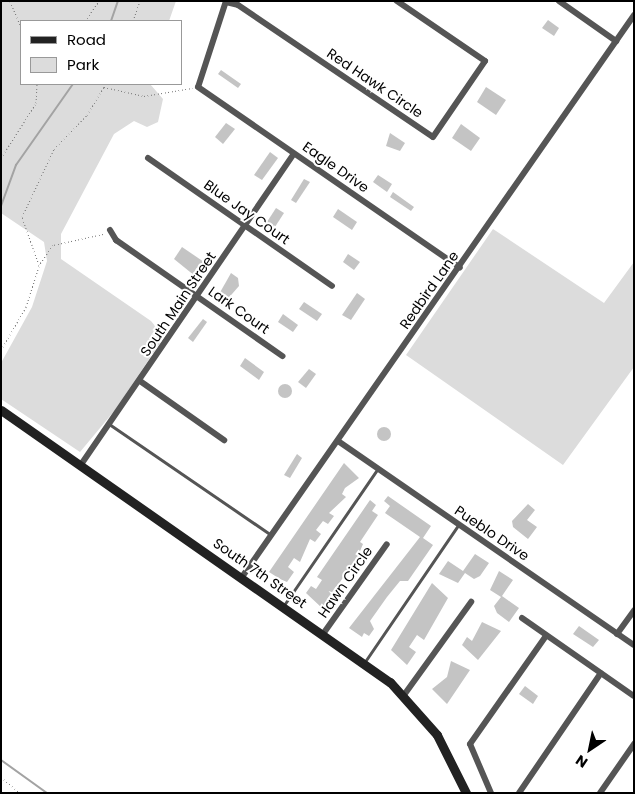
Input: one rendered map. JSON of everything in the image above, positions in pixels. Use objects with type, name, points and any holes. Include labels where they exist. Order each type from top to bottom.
[{"type":"main road","name":"South 7th Street","points":[[1,410],[284,605],[364,663],[404,695],[437,735],[466,793]]},
{"type":"street","name":"Red Hawk Circle","points":[[226,1],[238,5],[433,137],[485,61],[397,1]]},
{"type":"street","points":[[198,87],[226,1]]},
{"type":"street","points":[[559,1],[616,41]]},
{"type":"street","name":"Redbird Lane","points":[[242,577],[460,268],[634,15]]},
{"type":"street","name":"Eagle Drive","points":[[198,87],[460,268]]},
{"type":"street","name":"South Main Street","points":[[80,466],[294,154]]},
{"type":"street","name":"Blue Jay Court","points":[[148,158],[332,286]]},
{"type":"street","name":"Lark Court","points":[[110,230],[116,240],[282,356]]},
{"type":"street","points":[[140,381],[224,440]]},
{"type":"street","name":"Pueblo Drive","points":[[338,441],[376,470],[634,646]]},
{"type":"street","name":"Hawn Circle","points":[[323,634],[387,544]]},
{"type":"street","points":[[404,695],[472,602]]},
{"type":"street","points":[[617,634],[634,611]]},
{"type":"street","points":[[522,618],[634,696]]},
{"type":"street","points":[[491,793],[470,744],[546,636]]},
{"type":"street","points":[[519,793],[601,673]]},
{"type":"street","points":[[600,793],[634,744]]},
{"type":"lane","points":[[110,424],[272,536]]},
{"type":"lane","points":[[284,605],[376,470]]},
{"type":"lane","points":[[364,663],[458,525]]},
{"type":"path","points":[[10,1],[20,25]]},
{"type":"path","points":[[86,20],[99,1]]},
{"type":"path","points":[[133,20],[140,1]]},
{"type":"path","points":[[1,158],[36,103],[38,85]]},
{"type":"path","points":[[39,266],[22,217],[24,205],[54,149],[87,115],[104,87],[144,96],[198,87]]},
{"type":"path","points":[[1,350],[26,307],[39,266],[53,245],[96,239],[110,230]]},
{"type":"path","points":[[1,777],[20,793]]},
{"type":"green space","points":[[1,1],[176,1],[169,20],[20,20],[20,85],[151,85],[163,99],[158,122],[147,127],[134,121],[114,134],[61,234],[61,259],[151,321],[164,337],[115,410],[80,452],[1,399],[1,363],[32,307],[47,261],[44,242],[1,213]]},
{"type":"green space","points":[[493,229],[604,303],[634,262],[634,367],[563,465],[406,355]]},
{"type":"building","points":[[548,20],[559,28],[554,36],[542,28]]},
{"type":"building","points":[[221,70],[241,84],[238,88],[218,74]]},
{"type":"building","points":[[486,87],[506,100],[496,115],[477,102]]},
{"type":"building","points":[[226,123],[235,129],[223,144],[215,137]]},
{"type":"building","points":[[461,124],[480,138],[471,151],[452,138]]},
{"type":"building","points":[[390,133],[405,143],[400,151],[386,146]]},
{"type":"building","points":[[270,152],[278,158],[262,180],[254,175]]},
{"type":"building","points":[[378,175],[392,184],[387,192],[373,182]]},
{"type":"building","points":[[304,179],[310,182],[296,203],[291,200]]},
{"type":"building","points":[[393,192],[414,207],[411,211],[390,197]]},
{"type":"building","points":[[276,208],[284,213],[273,230],[265,225]]},
{"type":"building","points":[[338,209],[357,222],[352,230],[333,217]]},
{"type":"building","points":[[182,247],[204,262],[195,276],[174,259]]},
{"type":"building","points":[[348,254],[360,262],[354,270],[343,262]]},
{"type":"building","points":[[231,273],[238,278],[239,286],[225,302],[218,296]]},
{"type":"building","points":[[357,293],[365,299],[351,320],[342,315]]},
{"type":"building","points":[[304,302],[322,314],[317,321],[299,309]]},
{"type":"building","points":[[283,314],[298,325],[293,332],[278,322]]},
{"type":"building","points":[[203,319],[207,322],[193,342],[188,338]]},
{"type":"building","points":[[245,358],[264,372],[259,380],[240,366]]},
{"type":"building","points":[[309,369],[316,374],[306,388],[298,382]]},
{"type":"building","points":[[282,384],[288,384],[292,391],[288,398],[282,398],[278,394],[278,388]]},
{"type":"building","points":[[384,427],[389,429],[391,434],[389,439],[384,441],[379,439],[377,434],[379,429]]},
{"type":"building","points":[[297,454],[302,458],[290,478],[284,475]]},
{"type":"building","points":[[344,463],[359,478],[345,488],[342,494],[346,497],[329,513],[334,516],[328,524],[323,521],[316,530],[321,534],[315,542],[310,539],[300,562],[294,558],[288,567],[294,572],[287,582],[280,579],[269,572]]},
{"type":"building","points":[[388,496],[431,526],[423,538],[433,545],[408,581],[400,581],[370,621],[374,629],[369,636],[364,633],[362,637],[349,628],[420,537],[385,513],[390,506],[384,501]]},
{"type":"building","points":[[370,500],[376,505],[372,511],[378,515],[360,542],[363,544],[358,556],[322,608],[306,593],[311,586],[316,589],[322,580],[317,577]]},
{"type":"building","points":[[528,504],[535,510],[527,520],[537,527],[528,539],[513,527],[512,521]]},
{"type":"building","points":[[475,554],[489,563],[480,576],[474,579],[465,573],[458,583],[439,574],[448,561],[463,571]]},
{"type":"building","points":[[499,571],[513,580],[502,596],[519,608],[509,622],[497,613],[494,606],[501,597],[490,590]]},
{"type":"building","points":[[432,583],[448,598],[424,640],[417,635],[409,647],[416,652],[407,665],[391,650]]},
{"type":"building","points":[[482,622],[501,631],[478,660],[462,645],[467,637],[472,641]]},
{"type":"building","points":[[579,626],[599,640],[593,647],[573,634]]},
{"type":"building","points":[[451,661],[470,670],[447,704],[432,689],[447,677]]},
{"type":"building","points":[[525,686],[538,696],[533,704],[519,694]]},
{"type":"waterway","points":[[111,20],[118,1]]},
{"type":"waterway","points":[[1,206],[16,165],[72,85]]},
{"type":"waterway","points":[[1,760],[47,793]]}]
